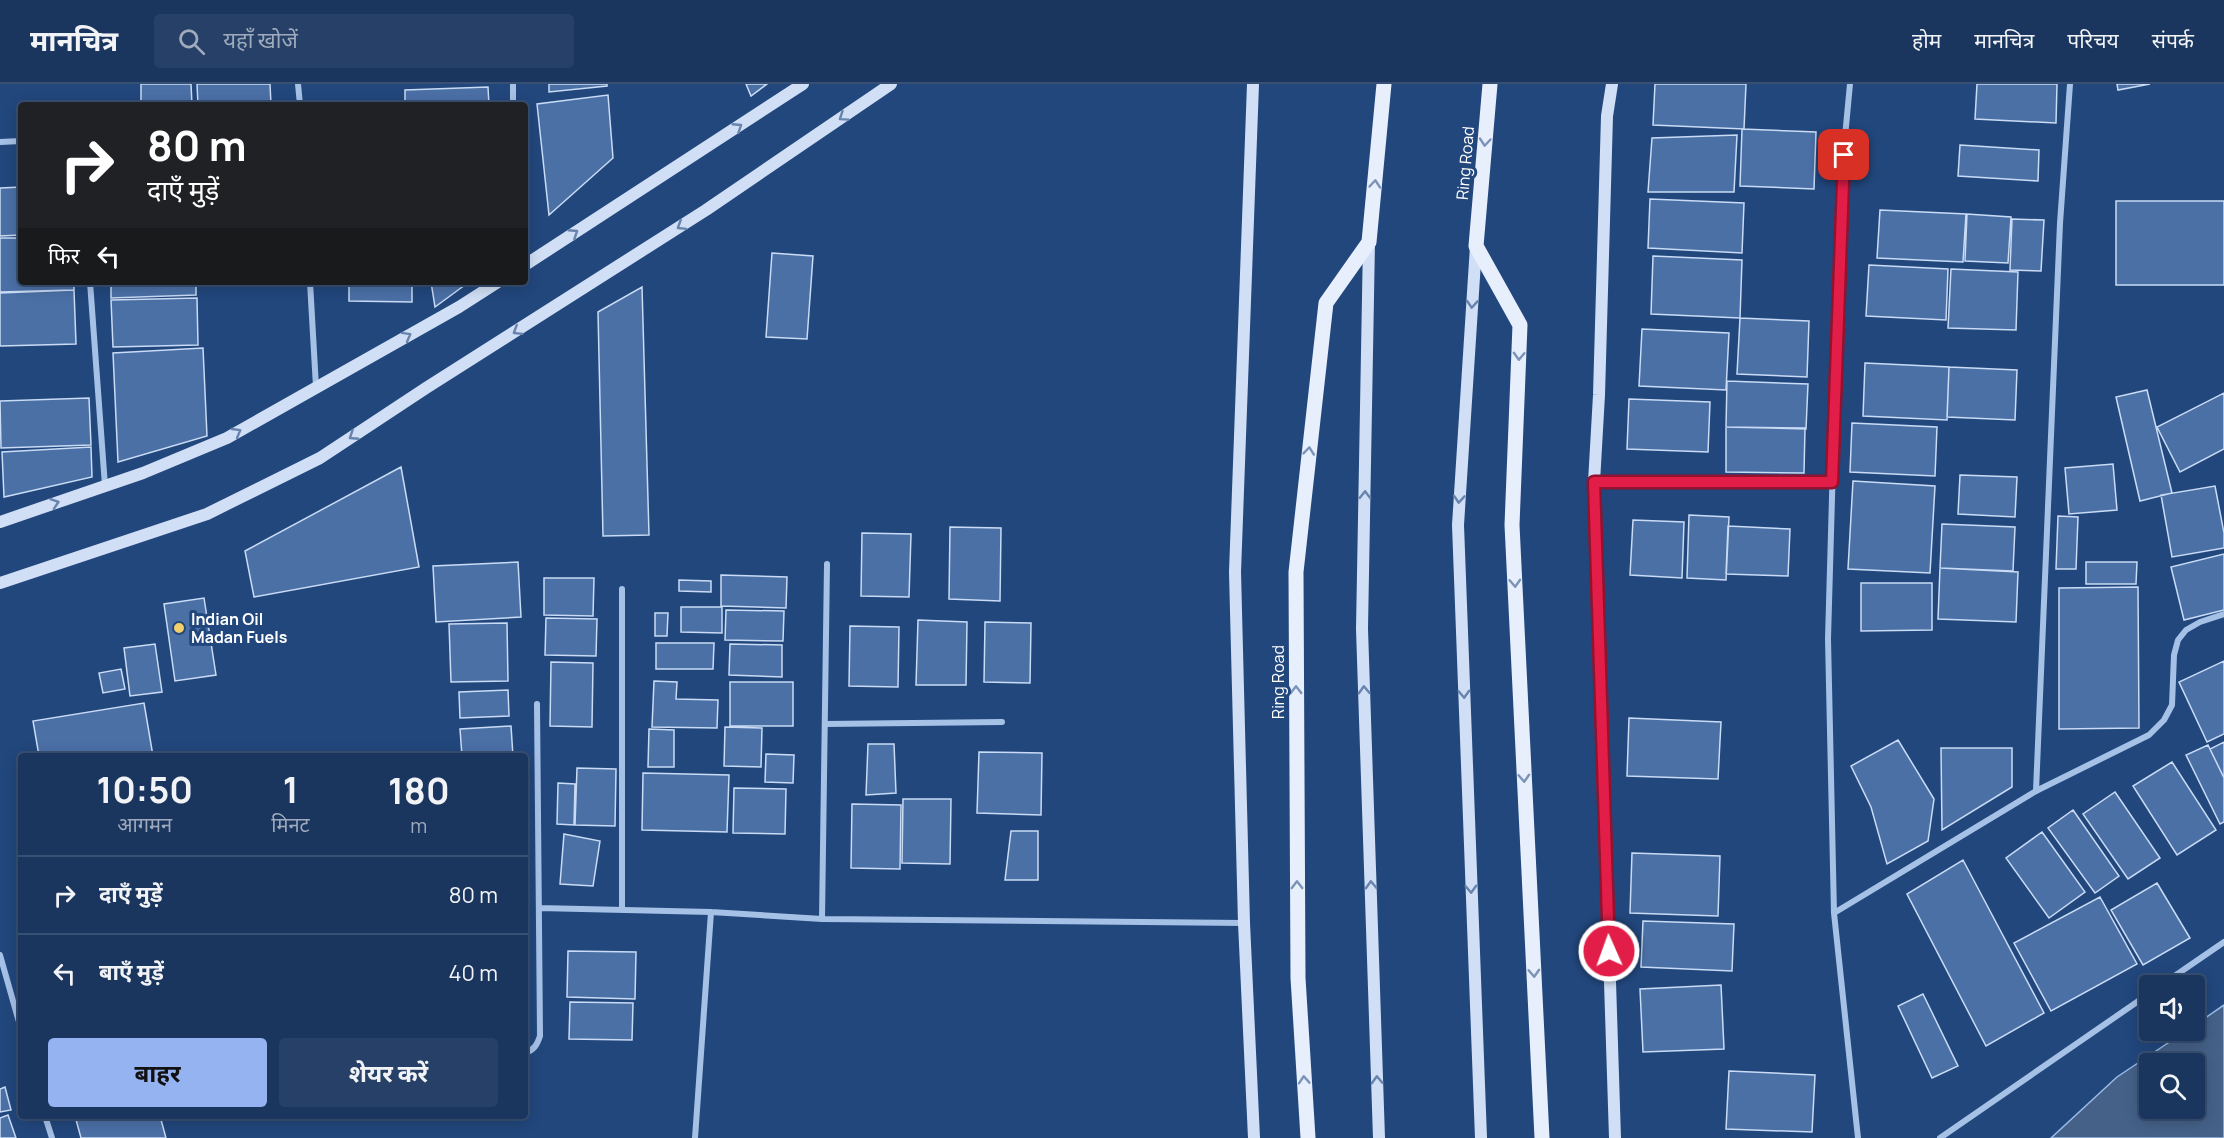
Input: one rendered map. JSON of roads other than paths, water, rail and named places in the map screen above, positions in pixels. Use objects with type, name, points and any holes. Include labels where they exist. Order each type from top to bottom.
[{"type":"main road","points":[[528,262],[803,84]]},
{"type":"main road","points":[[0,583],[207,514],[320,458],[706,210],[891,84]]},
{"type":"main road","points":[[1253,84],[1235,572],[1244,923],[1254,1138]]},
{"type":"main road","name":"Ring Road","points":[[1379,1138],[1362,629],[1369,242],[1384,84]]},
{"type":"main road","name":"Ring Road","points":[[1481,1138],[1458,525],[1476,246],[1490,84]]},
{"type":"main road","points":[[1612,84],[1607,116],[1599,395],[1594,482],[1614,1138]]},
{"type":"main road","name":"Ring Road","points":[[1308,1138],[1298,978],[1296,572],[1326,303],[1369,242]]},
{"type":"main road","points":[[1476,246],[1520,325],[1512,525],[1542,1138]]},
{"type":"main road","points":[[0,522],[143,473],[227,438],[459,308],[494,285]]},
{"type":"street","points":[[298,84],[300,102]]},
{"type":"street","points":[[513,84],[513,102]]},
{"type":"street","points":[[1850,84],[1841,179],[1828,639],[1834,913],[1858,1138]]},
{"type":"street","points":[[2036,791],[2060,235],[2070,84]]},
{"type":"street","points":[[0,142],[18,141]]},
{"type":"street","points":[[90,285],[105,486]]},
{"type":"street","points":[[310,285],[316,387]]},
{"type":"street","points":[[1594,482],[1832,482]]},
{"type":"street","points":[[822,919],[827,564]]},
{"type":"street","points":[[622,589],[622,910]]},
{"type":"street","points":[[1834,913],[2036,791],[2149,735],[2164,720],[2172,705],[2174,654],[2178,640],[2186,630],[2200,622],[2224,614]]},
{"type":"street","points":[[528,1052],[537,1045],[540,1036],[537,704]]},
{"type":"street","points":[[825,724],[1002,722]]},
{"type":"street","points":[[539,908],[711,912],[822,919],[1244,923]]},
{"type":"street","points":[[694,1138],[711,912]]},
{"type":"street","points":[[2176,975],[2224,942]]},
{"type":"street","points":[[0,955],[18,1018]]},
{"type":"street","points":[[1940,1138],[2139,1001]]},
{"type":"street","points":[[46,1119],[52,1138]]},
{"type":"water","points":[[2224,1005],[2224,1138],[2051,1138],[2117,1077],[2139,1062],[2139,1119],[2205,1119],[2205,1053],[2153,1053],[2171,1041],[2205,1041],[2205,1018]]},
{"type":"place","name":"Indian Oil Madan Fuels","points":[[179,628]]}]
